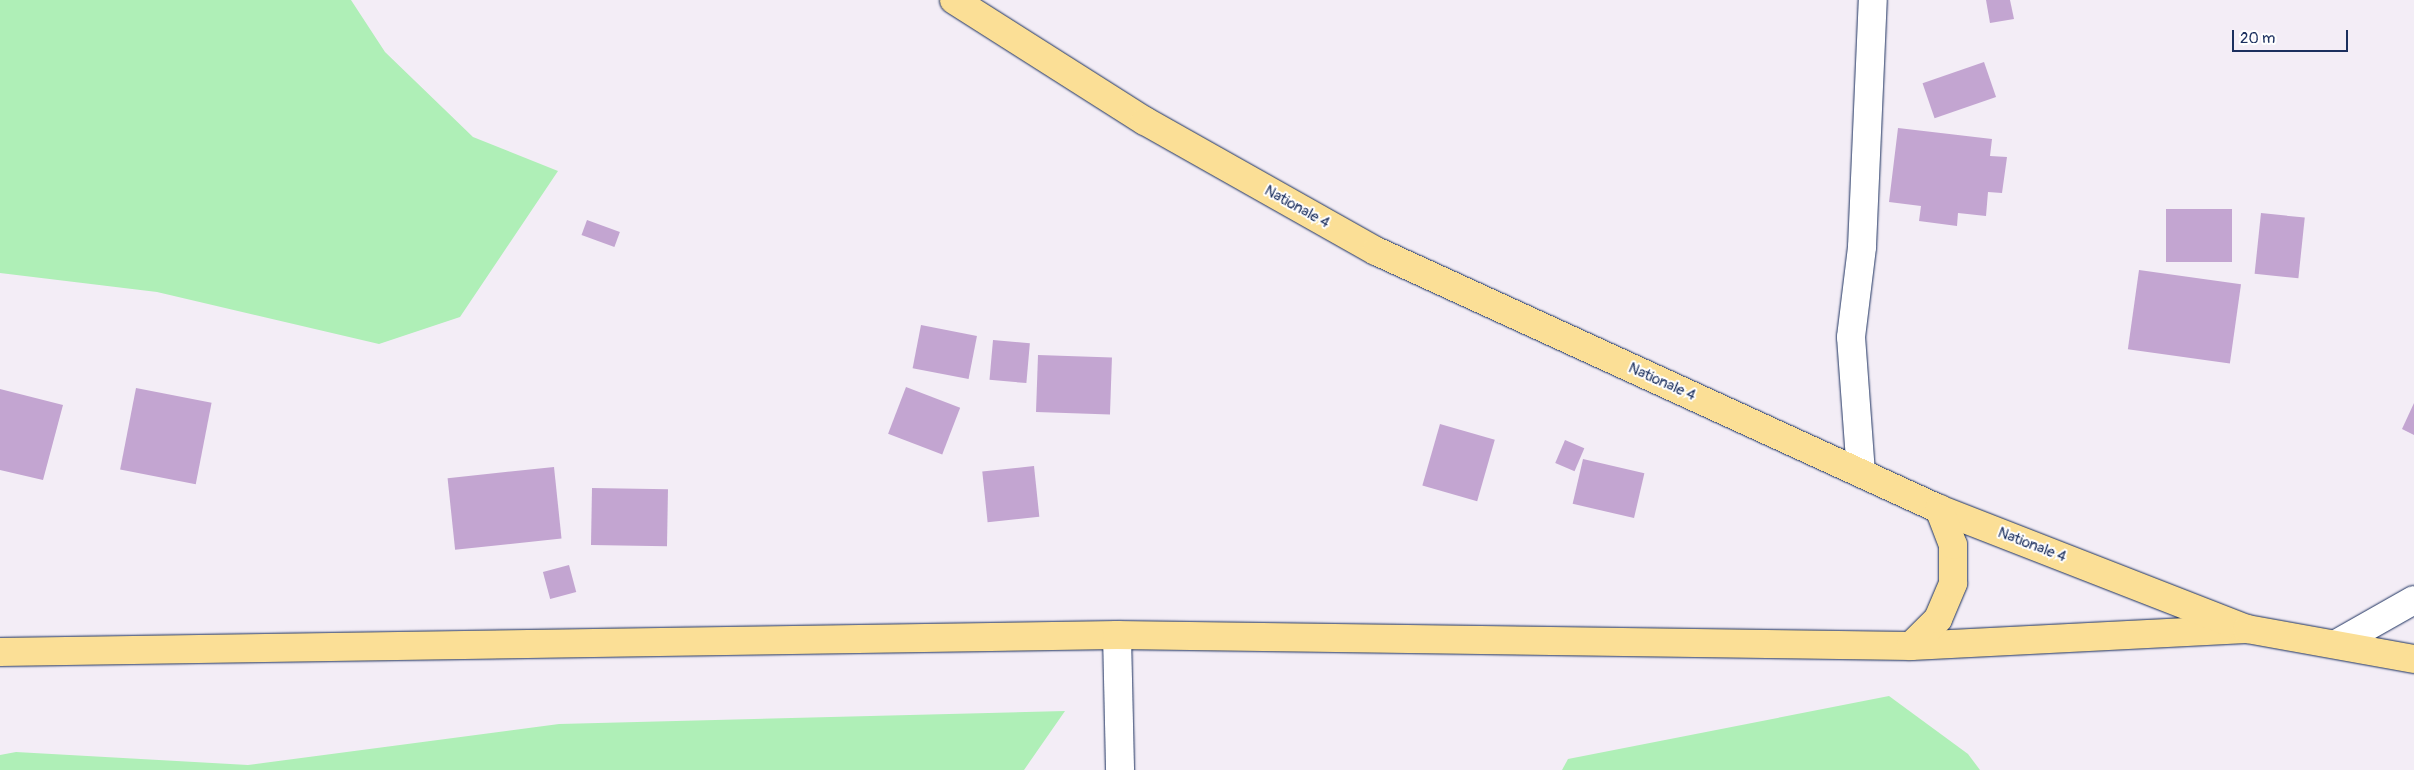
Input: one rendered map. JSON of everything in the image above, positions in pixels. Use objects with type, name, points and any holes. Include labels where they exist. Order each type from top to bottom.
[{"type":"main road","name":"Nationale 4","points":[[954,0],[1145,121],[1376,251],[1939,509],[2247,629],[2338,643],[2414,659]]},
{"type":"main road","points":[[1911,646],[1938,619],[1953,583],[1953,545],[1939,509]]},
{"type":"main road","points":[[0,652],[1117,634],[1911,646],[2247,629]]},
{"type":"street","points":[[1861,473],[1851,336],[1862,246],[1872,0]]},
{"type":"street","points":[[2338,643],[2414,600]]},
{"type":"street","points":[[1117,634],[1120,770]]},
{"type":"green space","points":[[0,0],[351,0],[385,52],[473,137],[558,171],[460,317],[379,344],[157,292],[0,273]]},
{"type":"green space","points":[[1889,696],[1968,754],[1980,770],[1562,770],[1568,759]]},
{"type":"green space","points":[[1065,711],[1024,770],[0,770],[0,755],[16,752],[248,765],[559,724]]},
{"type":"building","points":[[1986,0],[2010,0],[2014,19],[1990,23]]},
{"type":"building","points":[[1984,62],[1996,97],[1935,118],[1923,83]]},
{"type":"building","points":[[1898,128],[1992,139],[1990,156],[2007,157],[2002,193],[1988,192],[1986,216],[1958,213],[1957,226],[1919,221],[1921,206],[1889,202]]},
{"type":"building","points":[[2166,209],[2232,209],[2232,262],[2166,262]]},
{"type":"building","points":[[2261,213],[2305,218],[2298,278],[2255,274]]},
{"type":"building","points":[[587,220],[620,232],[614,247],[582,235]]},
{"type":"building","points":[[2139,270],[2241,284],[2230,364],[2128,349]]},
{"type":"building","points":[[921,325],[977,336],[969,379],[913,368]]},
{"type":"building","points":[[993,340],[1030,343],[1026,383],[990,380]]},
{"type":"building","points":[[1038,355],[1112,358],[1110,415],[1036,412]]},
{"type":"building","points":[[906,387],[960,408],[942,454],[888,434]]},
{"type":"building","points":[[136,388],[212,403],[196,484],[120,469]]},
{"type":"building","points":[[0,389],[63,405],[43,480],[0,470]]},
{"type":"building","points":[[2414,403],[2414,435],[2402,429]]},
{"type":"building","points":[[1440,424],[1495,440],[1477,501],[1422,486]]},
{"type":"building","points":[[1565,440],[1584,448],[1575,471],[1555,463]]},
{"type":"building","points":[[1583,459],[1644,473],[1634,518],[1573,504]]},
{"type":"building","points":[[1034,466],[1039,517],[988,522],[982,471]]},
{"type":"building","points":[[554,467],[562,539],[455,550],[448,478]]},
{"type":"building","points":[[592,488],[668,489],[667,546],[591,545]]},
{"type":"building","points":[[569,565],[576,592],[550,599],[543,572]]}]
